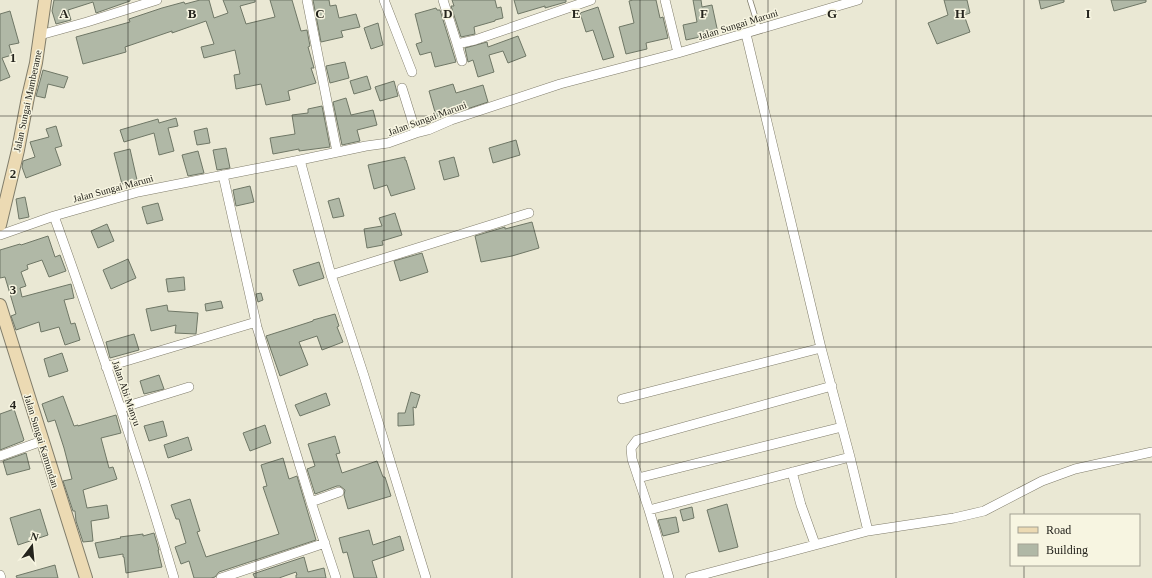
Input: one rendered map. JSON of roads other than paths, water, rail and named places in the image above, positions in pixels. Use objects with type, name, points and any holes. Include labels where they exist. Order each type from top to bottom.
[{"type":"main road","name":"Jalan Sungai Mamberame","points":[[0,225],[36,63],[45,0]]},
{"type":"main road","name":"Jalan Sungai Kamundan","points":[[0,305],[86,578]]},
{"type":"street","points":[[40,35],[157,0]]},
{"type":"street","points":[[307,0],[337,152]]},
{"type":"street","points":[[384,0],[412,72]]},
{"type":"street","points":[[443,0],[462,61]]},
{"type":"street","points":[[457,44],[475,40],[591,0]]},
{"type":"street","points":[[665,0],[678,53]]},
{"type":"street","name":"Jalan Sungai Maruni","points":[[0,235],[54,216],[138,192],[366,146],[388,144],[451,120],[560,84],[746,34],[858,0]]},
{"type":"street","points":[[746,34],[821,348],[850,456],[868,532]]},
{"type":"street","points":[[402,88],[416,133]]},
{"type":"street","points":[[300,160],[331,274],[426,578]]},
{"type":"street","points":[[223,175],[256,322],[336,578]]},
{"type":"street","points":[[331,274],[529,213]]},
{"type":"street","name":"Jalan Abi Manyu","points":[[54,216],[121,408],[156,514],[174,578]]},
{"type":"street","points":[[106,366],[256,322]]},
{"type":"street","points":[[622,399],[821,348]]},
{"type":"street","points":[[669,578],[632,459],[631,448],[637,440],[832,386]]},
{"type":"street","points":[[121,408],[189,387]]},
{"type":"street","points":[[638,478],[842,427]]},
{"type":"street","points":[[0,456],[42,441]]},
{"type":"street","points":[[691,578],[781,555],[815,544],[868,532],[954,518],[984,511],[1042,481],[1074,469],[1152,452]]},
{"type":"street","points":[[649,510],[850,456]]},
{"type":"street","points":[[792,472],[801,505],[815,544]]},
{"type":"street","points":[[311,502],[339,492]]},
{"type":"street","points":[[220,578],[325,543]]},
{"type":"lane","points":[[750,0],[759,29]]}]
